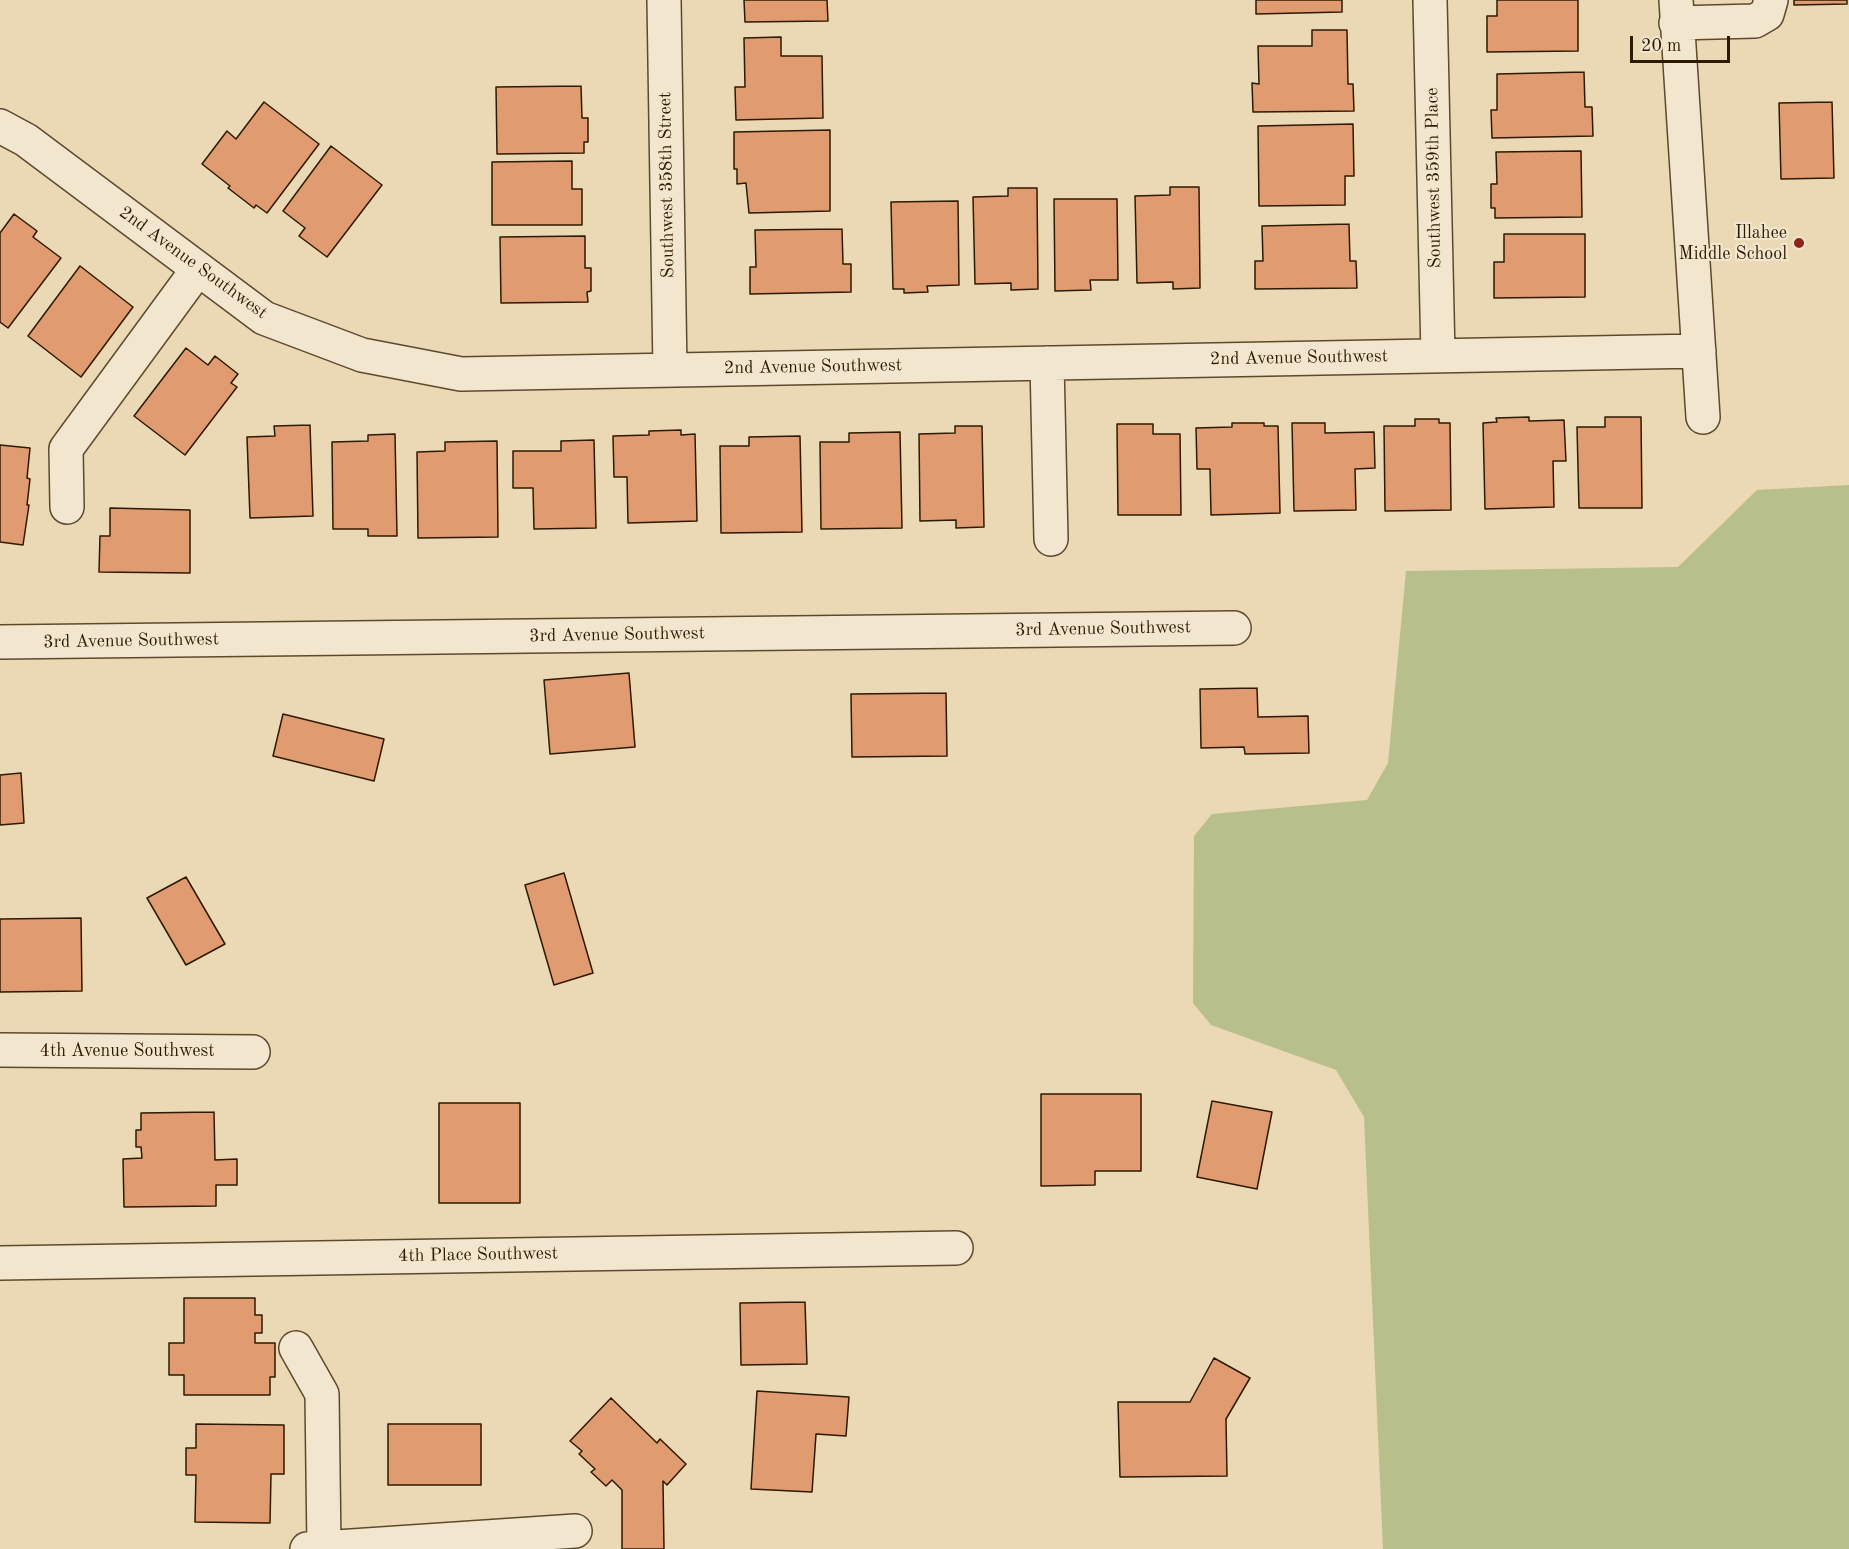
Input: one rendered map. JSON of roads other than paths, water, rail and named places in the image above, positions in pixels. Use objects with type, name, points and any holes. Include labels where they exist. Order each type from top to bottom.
[{"type":"street","name":"Southwest 358th Street","points":[[664,0],[670,370]]},
{"type":"street","name":"Southwest 359th Place","points":[[1430,0],[1437,356]]},
{"type":"street","points":[[1703,417],[1676,11],[1755,21],[1767,14],[1771,0]]},
{"type":"street","name":"2nd Avenue Southwest","points":[[0,126],[26,140],[264,318],[362,355],[461,374],[1698,351]]},
{"type":"street","points":[[67,507],[66,449],[198,269]]},
{"type":"street","points":[[1047,363],[1051,539]]},
{"type":"street","name":"3rd Avenue Southwest","points":[[0,642],[1233,628]]},
{"type":"street","name":"4th Avenue Southwest","points":[[0,1050],[253,1052]]},
{"type":"street","name":"4th Place Southwest","points":[[0,1263],[956,1248]]},
{"type":"street","points":[[296,1348],[322,1394],[316,1548],[575,1531]]},
{"type":"place","name":"Illahee Middle School","points":[[1799,243]]}]
